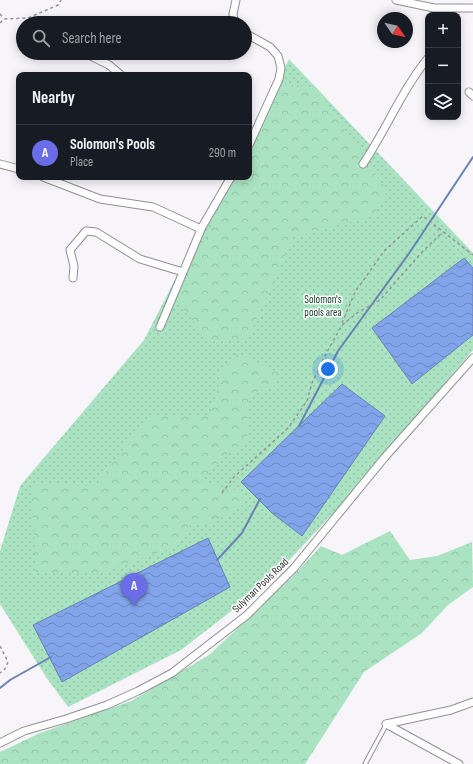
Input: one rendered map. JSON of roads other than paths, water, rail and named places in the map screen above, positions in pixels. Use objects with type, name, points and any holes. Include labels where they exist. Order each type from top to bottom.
[{"type":"street","points":[[233,16],[236,0]]},
{"type":"street","points":[[396,0],[434,8],[473,8]]},
{"type":"street","points":[[457,12],[460,9]]},
{"type":"street","points":[[252,37],[270,47],[278,56],[281,68],[279,80],[252,137]]},
{"type":"street","points":[[99,60],[109,65],[117,72]]},
{"type":"street","points":[[363,164],[384,132],[398,102],[425,62]]},
{"type":"street","points":[[0,164],[16,168]]},
{"type":"street","points":[[51,180],[100,199],[153,207],[201,229]]},
{"type":"street","points":[[160,327],[201,229],[229,180]]},
{"type":"street","points":[[73,278],[74,266],[70,250],[86,231],[96,232],[140,259],[183,272]]},
{"type":"street","name":"Sulyman Pools Road","points":[[0,743],[24,730],[66,719],[107,705],[138,691],[172,673],[247,615],[294,568],[385,457],[473,358]]},
{"type":"street","points":[[386,724],[451,710],[473,702]]},
{"type":"street","points":[[386,724],[459,764]]},
{"type":"lane","points":[[365,764],[386,724]]},
{"type":"water","points":[[464,258],[473,268],[473,335],[412,384],[372,328]]},
{"type":"water","points":[[342,384],[385,416],[302,536],[272,513],[241,482]]},
{"type":"water","points":[[208,538],[230,587],[62,682],[33,625]]},
{"type":"waterway","points":[[299,426],[338,351],[410,252],[473,157]]},
{"type":"waterway","points":[[217,560],[242,533],[260,499]]},
{"type":"waterway","points":[[0,688],[10,680],[51,657]]},
{"type":"place","name":"Solomon's Pools","points":[[134,606]]},
{"type":"park label","name":"Solomon's pools area","points":[[323,305]]}]
